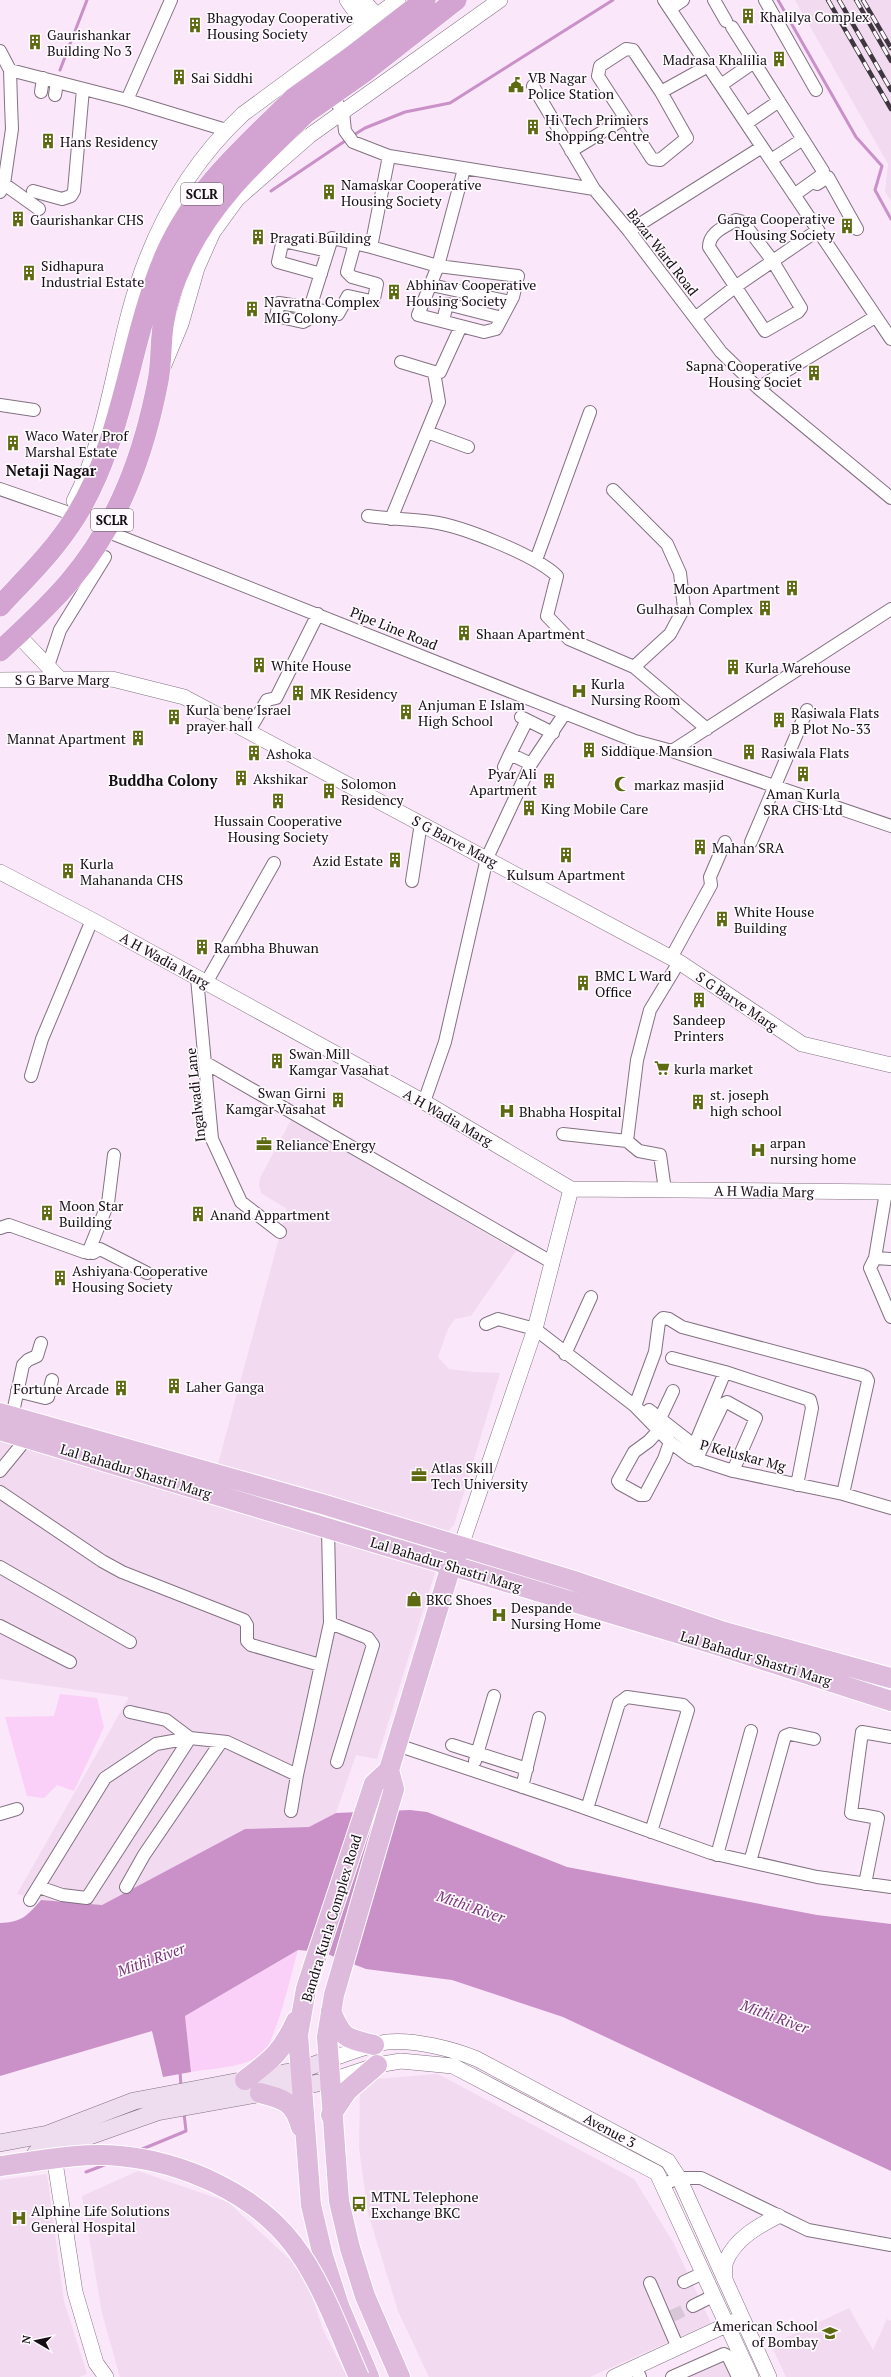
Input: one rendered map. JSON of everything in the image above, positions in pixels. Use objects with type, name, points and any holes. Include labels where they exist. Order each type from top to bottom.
[{"type":"highway","name":"SCLR","points":[[0,606],[44,560],[72,514],[106,452],[133,332],[165,256],[188,213],[223,166],[300,106],[352,58],[425,0]]},
{"type":"highway","name":"SCLR","points":[[0,651],[18,635],[70,580],[106,530],[137,465],[159,379],[164,320],[182,263],[204,223],[238,179],[300,106],[363,73],[456,0]]},
{"type":"main road","name":"Lal Bahadur Shastri Marg","points":[[4,1420],[461,1546],[571,1580],[722,1639],[891,1701]]},
{"type":"main road","name":"Lal Bahadur Shastri Marg","points":[[4,1420],[27,1438],[564,1600],[722,1639],[891,1678]]},
{"type":"main road","name":"Bandra Kurla Complex Road","points":[[369,2377],[339,2306],[323,2256],[311,2205],[298,2035],[303,2006],[313,1967],[374,1784],[389,1770],[451,1566],[461,1546]]},
{"type":"main road","points":[[564,1600],[571,1580]]},
{"type":"main road","name":"Bandra Kurla Complex Road","points":[[389,1770],[394,1790],[341,1972],[331,2011],[327,2037],[331,2115],[339,2201],[350,2248],[366,2296],[400,2377]]},
{"type":"main road","points":[[245,2080],[275,2057],[284,2046],[303,2006]]},
{"type":"main road","points":[[331,2011],[339,2030],[345,2036],[375,2055],[347,2091],[331,2115]]},
{"type":"main road","points":[[0,2159],[53,2150],[155,2104],[197,2097],[260,2093],[301,2078],[328,2060]]},
{"type":"main road","points":[[197,2097],[245,2080],[301,2078],[330,2081]]},
{"type":"main road","points":[[260,2093],[284,2100],[291,2105],[299,2121],[305,2140]]},
{"type":"main road","points":[[0,2143],[48,2134],[134,2101],[155,2104]]},
{"type":"main road","points":[[0,2166],[81,2156],[119,2156],[158,2162],[190,2171],[218,2184],[244,2200],[293,2244],[313,2276],[359,2377]]},
{"type":"street","points":[[127,100],[171,0]]},
{"type":"street","points":[[347,0],[364,24]]},
{"type":"street","points":[[363,0],[376,15]]},
{"type":"street","points":[[133,332],[146,255],[187,178],[226,130],[243,114],[398,0]]},
{"type":"street","points":[[159,379],[181,324],[197,268],[213,232],[237,199],[309,136],[500,0]]},
{"type":"street","points":[[683,0],[667,4],[891,339]]},
{"type":"street","points":[[714,0],[803,139],[823,174],[796,197]]},
{"type":"street","points":[[765,0],[816,90]]},
{"type":"street","points":[[630,48],[661,92],[687,138],[660,160],[652,159],[625,118],[598,76],[600,66],[630,48]]},
{"type":"street","points":[[0,51],[10,70],[6,104],[12,129],[2,188],[36,207],[36,192],[62,199],[68,199],[74,191],[79,92]]},
{"type":"street","points":[[721,85],[754,62]]},
{"type":"street","points":[[310,64],[343,112],[345,131],[353,142],[389,156],[594,190]]},
{"type":"street","points":[[661,92],[708,66]]},
{"type":"street","points":[[10,70],[57,82],[79,92],[127,100],[226,130]]},
{"type":"street","points":[[41,92],[43,78]]},
{"type":"street","points":[[55,94],[57,82]]},
{"type":"street","name":"Bazar Ward Road","points":[[533,86],[594,190],[629,232],[721,352],[758,388],[891,498]]},
{"type":"street","points":[[747,124],[779,101]]},
{"type":"street","points":[[571,151],[625,118]]},
{"type":"street","points":[[771,160],[803,139]]},
{"type":"street","points":[[629,232],[762,147]]},
{"type":"street","points":[[371,247],[389,156]]},
{"type":"street","points":[[355,243],[348,275],[377,284],[374,299],[371,301],[348,296],[338,314],[310,308],[332,238],[355,243],[371,247],[438,266],[518,276],[510,302],[496,329],[484,332],[418,315],[438,266],[464,169]]},
{"type":"street","points":[[796,197],[828,177],[857,229]]},
{"type":"street","points":[[736,220],[740,220],[772,260],[799,302],[801,308],[798,312],[765,331],[709,247],[709,240],[712,235],[736,220]]},
{"type":"street","points":[[695,318],[772,260],[818,230]]},
{"type":"street","points":[[321,274],[278,262],[282,244],[288,242],[328,251]]},
{"type":"street","points":[[431,285],[510,302]]},
{"type":"street","points":[[443,321],[447,304],[502,318]]},
{"type":"street","points":[[758,388],[875,317]]},
{"type":"street","points":[[401,362],[434,372],[440,372],[461,326]]},
{"type":"street","points":[[391,519],[439,402],[434,372]]},
{"type":"street","points":[[0,405],[34,410]]},
{"type":"street","points":[[536,560],[590,412]]},
{"type":"street","points":[[427,432],[468,447]]},
{"type":"street","points":[[0,489],[72,514]]},
{"type":"street","points":[[613,490],[667,544],[680,573],[684,608],[670,634],[634,667]]},
{"type":"street","points":[[368,516],[432,522],[457,528],[536,560],[557,576],[547,616],[560,631],[569,639],[634,667],[707,729]]},
{"type":"street","name":"Pipe Line Road","points":[[106,530],[635,742],[672,751],[891,826]]},
{"type":"street","points":[[48,666],[60,630],[105,557]]},
{"type":"street","points":[[672,751],[891,609]]},
{"type":"street","points":[[249,731],[267,700],[276,698],[318,614]]},
{"type":"street","points":[[18,635],[59,678]]},
{"type":"street","name":"S G Barve Marg","points":[[0,680],[59,678],[112,679],[184,696],[675,960],[802,1044],[891,1065]]},
{"type":"street","points":[[751,842],[807,710]]},
{"type":"street","points":[[424,1102],[445,1042],[487,858],[531,764],[565,713]]},
{"type":"street","points":[[504,767],[524,719],[553,733]]},
{"type":"street","points":[[510,754],[531,764]]},
{"type":"street","points":[[412,881],[421,823]]},
{"type":"street","points":[[628,1141],[637,1060],[650,1010],[711,885],[710,877],[725,842]]},
{"type":"street","points":[[202,980],[274,863]]},
{"type":"street","name":"A H Wadia Marg","points":[[0,872],[92,920],[424,1102],[571,1189],[888,1192]]},
{"type":"street","points":[[31,1076],[42,1039],[92,920]]},
{"type":"street","name":"Ingalwadi Lane","points":[[202,980],[206,1063],[212,1139],[241,1202],[280,1232]]},
{"type":"street","points":[[206,1063],[553,1263]]},
{"type":"street","points":[[563,1134],[628,1141],[640,1151],[660,1155],[665,1190]]},
{"type":"street","points":[[88,1252],[108,1202],[114,1155]]},
{"type":"street","points":[[461,1546],[535,1329],[571,1189]]},
{"type":"street","points":[[888,1192],[875,1258],[870,1268],[891,1317]]},
{"type":"street","points":[[0,1228],[9,1225],[88,1252],[100,1249],[147,1273]]},
{"type":"street","points":[[875,1258],[891,1259]]},
{"type":"street","points":[[566,1354],[591,1297]]},
{"type":"street","points":[[635,1406],[654,1352],[659,1322],[664,1318],[669,1318],[682,1327],[862,1375],[866,1377],[868,1381],[843,1494]]},
{"type":"street","points":[[486,1324],[498,1319],[535,1329]]},
{"type":"street","name":"P Keluskar Mg","points":[[535,1329],[635,1406],[658,1426],[670,1442],[693,1458],[735,1472],[843,1494],[891,1508]]},
{"type":"street","points":[[4,1420],[17,1391],[23,1365],[28,1360],[37,1356],[41,1343]]},
{"type":"street","points":[[672,1358],[725,1372],[806,1398],[812,1404],[797,1485]]},
{"type":"street","points":[[693,1458],[695,1446],[725,1372]]},
{"type":"street","points":[[17,1391],[45,1398],[48,1397],[52,1380]]},
{"type":"street","points":[[670,1442],[645,1495],[640,1495],[620,1484],[618,1481],[634,1452],[650,1441],[673,1391]]},
{"type":"street","points":[[693,1458],[722,1404],[727,1402],[756,1418],[735,1472]]},
{"type":"street","points":[[649,1410],[658,1426]]},
{"type":"street","points":[[735,1472],[760,1421]]},
{"type":"street","points":[[658,1426],[663,1423],[695,1446]]},
{"type":"street","points":[[0,1471],[27,1438]]},
{"type":"street","points":[[0,1492],[102,1561],[122,1572],[244,1620],[247,1626],[247,1641],[251,1645],[320,1665]]},
{"type":"street","points":[[291,1811],[297,1775],[330,1623],[328,1529]]},
{"type":"street","points":[[0,1567],[130,1642]]},
{"type":"street","points":[[330,1623],[368,1638],[373,1644],[337,1762]]},
{"type":"street","points":[[0,1626],[70,1662]]},
{"type":"street","points":[[473,1770],[494,1696]]},
{"type":"street","points":[[587,1809],[619,1703],[627,1697],[683,1705],[688,1710],[651,1832]]},
{"type":"street","points":[[130,1712],[166,1720],[190,1738]]},
{"type":"street","points":[[522,1787],[539,1718]]},
{"type":"street","points":[[717,1855],[751,1731]]},
{"type":"street","points":[[865,1884],[878,1818],[851,1812],[862,1732],[891,1737]]},
{"type":"street","points":[[750,1862],[785,1736],[790,1734],[814,1739]]},
{"type":"street","points":[[30,1900],[105,1778],[156,1744],[190,1738],[227,1742],[297,1775]]},
{"type":"street","points":[[39,1887],[62,1895],[87,1898],[190,1738]]},
{"type":"street","points":[[126,1887],[144,1855],[220,1742]]},
{"type":"street","points":[[397,1745],[587,1809],[717,1855],[817,1877],[891,1888]]},
{"type":"street","points":[[452,1745],[527,1769]]},
{"type":"street","points":[[0,1814],[17,1809]]},
{"type":"street","name":"Avenue 3","points":[[330,2081],[401,2042],[458,2051],[477,2059],[668,2161],[679,2178],[769,2377]]},
{"type":"street","name":"Avenue 3","points":[[328,2060],[375,2055],[401,2061],[453,2066],[657,2173],[664,2184],[750,2377]]},
{"type":"street","points":[[53,2150],[75,2292],[99,2373]]},
{"type":"street","points":[[664,2184],[679,2178],[701,2178],[808,2230],[891,2245]]},
{"type":"street","points":[[725,2281],[726,2262],[735,2247],[749,2233],[778,2216]]},
{"type":"street","points":[[684,2282],[703,2273]]},
{"type":"street","points":[[650,2283],[669,2318],[678,2348]]},
{"type":"street","points":[[693,2306],[713,2296]]},
{"type":"street","points":[[614,2377],[637,2372],[678,2348],[742,2318]]},
{"type":"street","points":[[672,2377],[724,2354],[728,2356],[738,2377]]},
{"type":"shaded area","points":[[795,0],[891,0],[891,201],[885,192],[888,164]]},
{"type":"shaded area","points":[[292,1118],[516,1251],[471,1316],[455,1319],[448,1329],[438,1357],[449,1369],[500,1373],[454,1525],[448,1531],[440,1532],[218,1464],[287,1209],[261,1193],[259,1185],[260,1178]]},
{"type":"shaded area","points":[[0,1429],[436,1569],[377,1759],[356,1755],[336,1813],[309,1827],[245,1829],[102,1905],[41,1900],[17,1894],[129,1697],[0,1679]]},
{"type":"shaded area","points":[[60,1694],[97,1698],[104,1727],[74,1791],[57,1785],[44,1798],[27,1796],[5,1717],[54,1716]]},
{"type":"shaded area","points":[[298,1950],[288,1989],[273,2036],[262,2054],[255,2059],[237,2065],[191,2072],[185,2016]]},
{"type":"shaded area","points":[[438,2074],[634,2179],[673,2242],[711,2323],[590,2377],[429,2377],[398,2311],[368,2213],[359,2148],[360,2089],[376,2079]]},
{"type":"shaded area","points":[[138,2171],[228,2202],[303,2272],[324,2332],[347,2377],[120,2377],[102,2313],[82,2196]]},
{"type":"shaded area","points":[[47,2174],[64,2301],[87,2374],[79,2377],[0,2377],[0,2180]]},
{"type":"shaded area","name":"American School of Bombay","points":[[849,2308],[873,2350],[887,2319],[891,2321],[891,2377],[786,2377],[771,2345]]},
{"type":"shaded area","points":[[724,2351],[736,2377],[667,2377]]},
{"type":"water","name":"Mithi River","points":[[410,1810],[427,1812],[567,1867],[817,1915],[891,1924],[891,2171],[563,2017],[452,1980],[366,1969],[322,1952],[298,1950],[185,2016],[191,2072],[163,2077],[152,2031],[0,2076],[0,1923],[19,1920],[28,1914],[41,1900],[102,1905],[245,1829],[309,1827],[336,1813]]},
{"type":"waterway","points":[[60,70],[87,0]]},
{"type":"waterway","points":[[352,136],[365,128],[405,112],[450,103],[613,0]]},
{"type":"waterway","points":[[778,0],[856,137],[882,166],[875,190],[891,219]]},
{"type":"waterway","points":[[271,191],[348,139]]},
{"type":"waterway","points":[[180,2071],[181,2087]]},
{"type":"waterway","points":[[140,2150],[186,2131],[184,2113]]},
{"type":"waterway","points":[[86,2172],[107,2164]]},
{"type":"tunnel","points":[[672,2316],[693,2306]]},
{"type":"railway","points":[[828,0],[891,109]]},
{"type":"railway","points":[[839,0],[891,90]]},
{"type":"railway","points":[[856,0],[891,61]]},
{"type":"railway","points":[[863,0],[891,48]]},
{"type":"place","name":"Khalilya Complex","points":[[748,16]]},
{"type":"place","name":"Bhagyoday Cooperative Housing Society","points":[[195,25]]},
{"type":"place","name":"Gaurishankar Building No 3","points":[[35,42]]},
{"type":"place","name":"Madrasa Khalilia","points":[[779,59]]},
{"type":"place","name":"Sai Siddhi","points":[[179,77]]},
{"type":"place","name":"VB Nagar Police Station","points":[[516,85]]},
{"type":"place","name":"Hi Tech Primiers Shopping Centre","points":[[533,127]]},
{"type":"place","name":"Hans Residency","points":[[48,141]]},
{"type":"place","name":"Namaskar Cooperative Housing Society","points":[[329,192]]},
{"type":"place","name":"Gaurishankar CHS","points":[[18,219]]},
{"type":"place","name":"Ganga Cooperative Housing Society","points":[[847,226]]},
{"type":"place","name":"Pragati Building","points":[[258,237]]},
{"type":"place","name":"Sidhapura Industrial Estate","points":[[29,273]]},
{"type":"place","name":"Abhinav Cooperative Housing Society","points":[[394,292]]},
{"type":"place","name":"Navratna Complex MIG Colony","points":[[252,309]]},
{"type":"place","name":"Sapna Cooperative Housing Societ","points":[[814,373]]},
{"type":"place","name":"Waco Water Prof Marshal Estate","points":[[13,443]]},
{"type":"place","name":"Moon Apartment","points":[[792,588]]},
{"type":"place","name":"Gulhasan Complex","points":[[765,608]]},
{"type":"place","name":"Shaan Apartment","points":[[464,633]]},
{"type":"place","name":"White House","points":[[259,665]]},
{"type":"place","name":"Kurla Warehouse","points":[[733,667]]},
{"type":"place","name":"Kurla Nursing Room","points":[[579,691]]},
{"type":"place","name":"MK Residency","points":[[298,693]]},
{"type":"place","name":"Anjuman E Islam High School","points":[[406,712]]},
{"type":"place","name":"Kurla bene Israel prayer hall","points":[[174,717]]},
{"type":"place","name":"Rasiwala Flats B Plot No-33","points":[[779,720]]},
{"type":"place","name":"Mannat Apartment","points":[[138,738]]},
{"type":"place","name":"Siddique Mansion","points":[[589,750]]},
{"type":"place","name":"Rasiwala Flats","points":[[749,752]]},
{"type":"place","name":"Ashoka","points":[[254,753]]},
{"type":"place","name":"Aman Kurla SRA CHS Ltd","points":[[803,774]]},
{"type":"place","name":"Akshikar","points":[[241,778]]},
{"type":"place","name":"Pyar Ali Apartment","points":[[549,781]]},
{"type":"place","name":"markaz masjid","points":[[622,784]]},
{"type":"place","name":"Solomon Residency","points":[[329,791]]},
{"type":"place","name":"Hussain Cooperative Housing Society","points":[[278,801]]},
{"type":"place","name":"King Mobile Care","points":[[529,808]]},
{"type":"place","name":"Mahan SRA","points":[[700,847]]},
{"type":"place","name":"Kulsum Apartment","points":[[566,855]]},
{"type":"place","name":"Azid Estate","points":[[395,860]]},
{"type":"place","name":"Kurla Mahananda CHS","points":[[68,871]]},
{"type":"place","name":"White House Building","points":[[722,919]]},
{"type":"place","name":"Rambha Bhuwan","points":[[202,947]]},
{"type":"place","name":"BMC L Ward Office","points":[[583,983]]},
{"type":"place","name":"Sandeep Printers","points":[[699,1000]]},
{"type":"place","name":"Swan Mill Kamgar Vasahat","points":[[277,1061]]},
{"type":"place","name":"kurla market","points":[[662,1068]]},
{"type":"place","name":"Swan Girni Kamgar Vasahat","points":[[338,1100]]},
{"type":"place","name":"st. joseph high school","points":[[698,1102]]},
{"type":"place","name":"Bhabha Hospital","points":[[507,1111]]},
{"type":"place","name":"Reliance Energy","points":[[264,1144]]},
{"type":"place","name":"arpan nursing home","points":[[758,1150]]},
{"type":"place","name":"Moon Star Building","points":[[47,1213]]},
{"type":"place","name":"Anand Appartment","points":[[198,1214]]},
{"type":"place","name":"Ashiyana Cooperative Housing Society","points":[[60,1278]]},
{"type":"place","name":"Laher Ganga","points":[[174,1386]]},
{"type":"place","name":"Fortune Arcade","points":[[121,1388]]},
{"type":"place","name":"Atlas Skill Tech University","points":[[419,1475]]},
{"type":"place","name":"BKC Shoes","points":[[414,1599]]},
{"type":"place","name":"Despande Nursing Home","points":[[499,1615]]},
{"type":"place","name":"MTNL Telephone Exchange BKC","points":[[359,2204]]},
{"type":"place","name":"Alphine Life Solutions General Hospital","points":[[19,2218]]},
{"type":"place","name":"American School of Bombay","points":[[830,2333]]},
{"type":"district","name":"Netaji Nagar","points":[[51,470]]},
{"type":"district","name":"Buddha Colony","points":[[163,780]]}]
